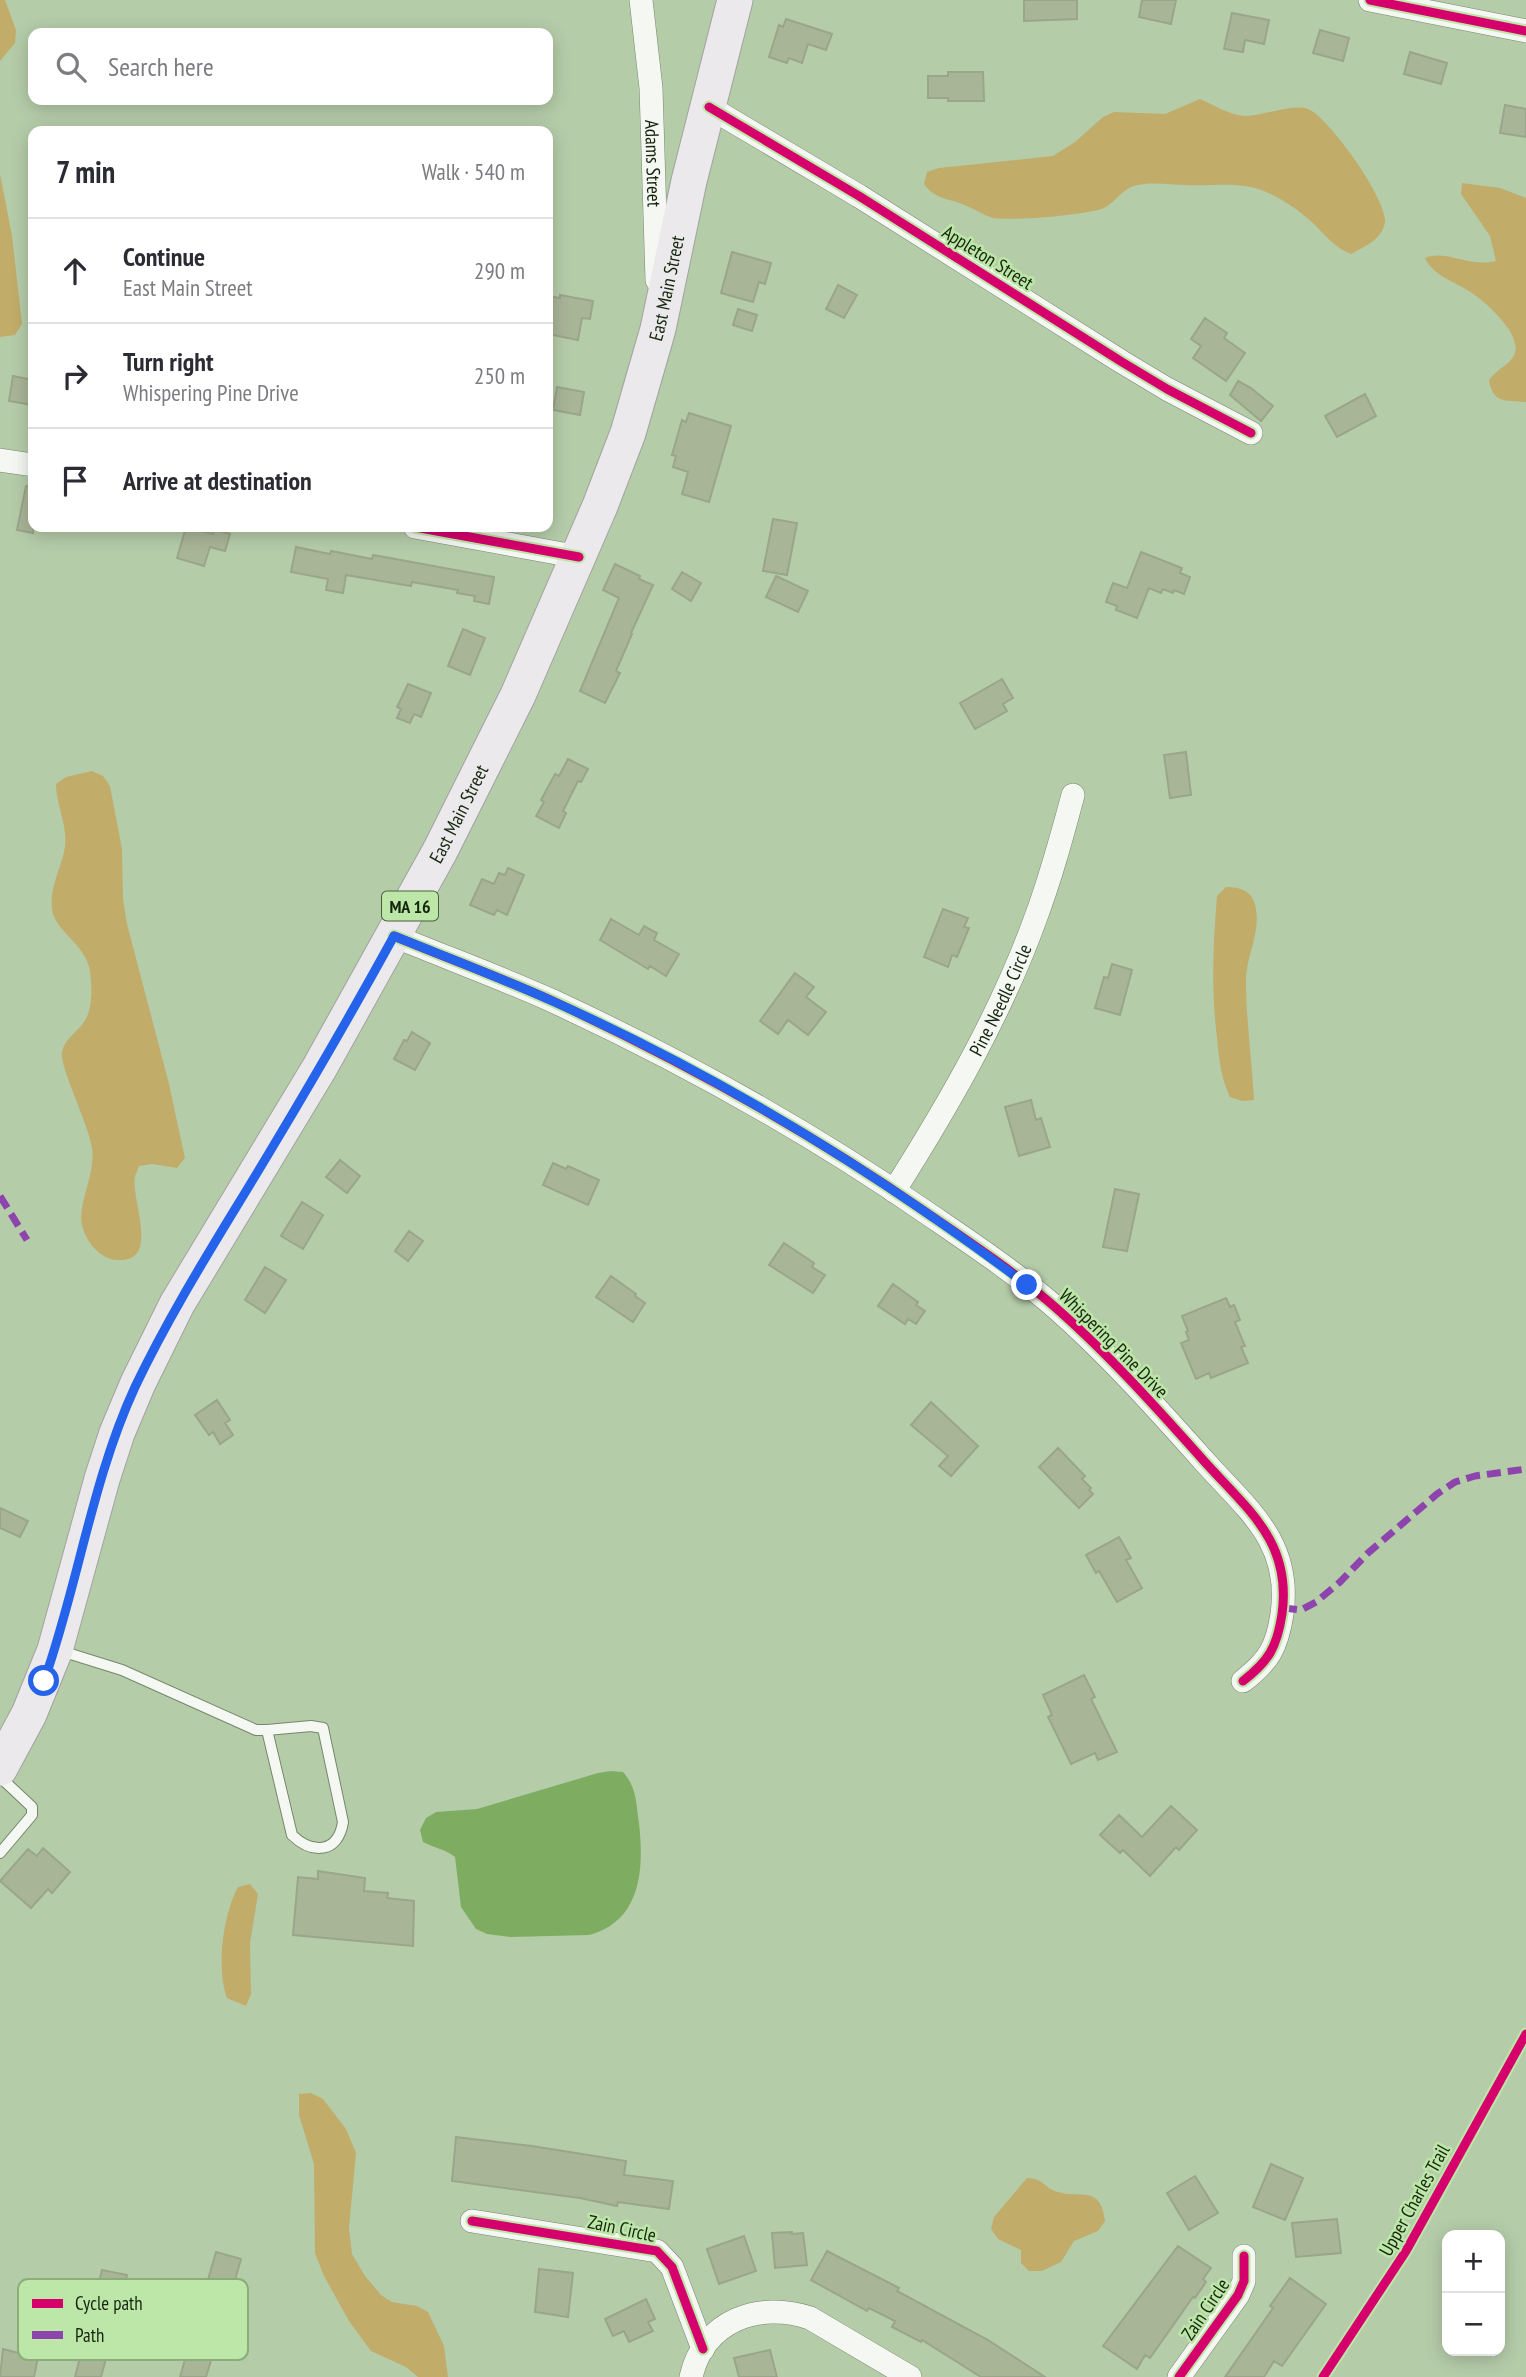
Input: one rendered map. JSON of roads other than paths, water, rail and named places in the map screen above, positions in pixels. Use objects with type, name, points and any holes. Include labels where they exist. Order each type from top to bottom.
[{"type":"main road","name":"East Main Street","points":[[0,1768],[29,1714],[55,1650],[102,1479],[135,1389],[183,1294],[306,1091],[394,936],[493,747],[579,557],[628,433],[658,329],[689,181],[734,4]]},
{"type":"street","name":"Adams Street","points":[[641,0],[647,39],[652,112],[658,329]]},
{"type":"street","points":[[1370,0],[1526,31]]},
{"type":"street","name":"Appleton Street","points":[[709,107],[859,196],[1133,369],[1251,433]]},
{"type":"street","points":[[0,460],[28,464]]},
{"type":"street","points":[[442,532],[579,557]]},
{"type":"street","name":"Pine Needle Circle","points":[[894,1191],[940,1118],[1009,984],[1037,916],[1073,795]]},
{"type":"street","name":"Whispering Pine Drive","points":[[394,936],[551,1000],[642,1045],[794,1128],[894,1191],[1005,1268],[1069,1320],[1190,1445],[1260,1524],[1280,1560],[1284,1580],[1283,1608],[1274,1647],[1262,1666],[1243,1681]]},
{"type":"street","name":"Zain Circle","points":[[472,2221],[657,2251],[672,2267],[703,2349]]},
{"type":"street","name":"Zain Circle","points":[[1179,2377],[1238,2295],[1244,2281],[1244,2256]]},
{"type":"street","points":[[691,2377],[703,2349],[723,2328],[739,2318],[774,2310],[793,2312],[810,2318],[910,2377]]},
{"type":"lane","points":[[55,1650],[122,1670],[256,1730],[311,1726],[323,1728],[343,1822],[341,1834],[332,1844],[318,1849],[303,1846],[292,1835],[267,1730]]},
{"type":"lane","points":[[0,1777],[32,1807],[33,1815],[0,1853]]}]
